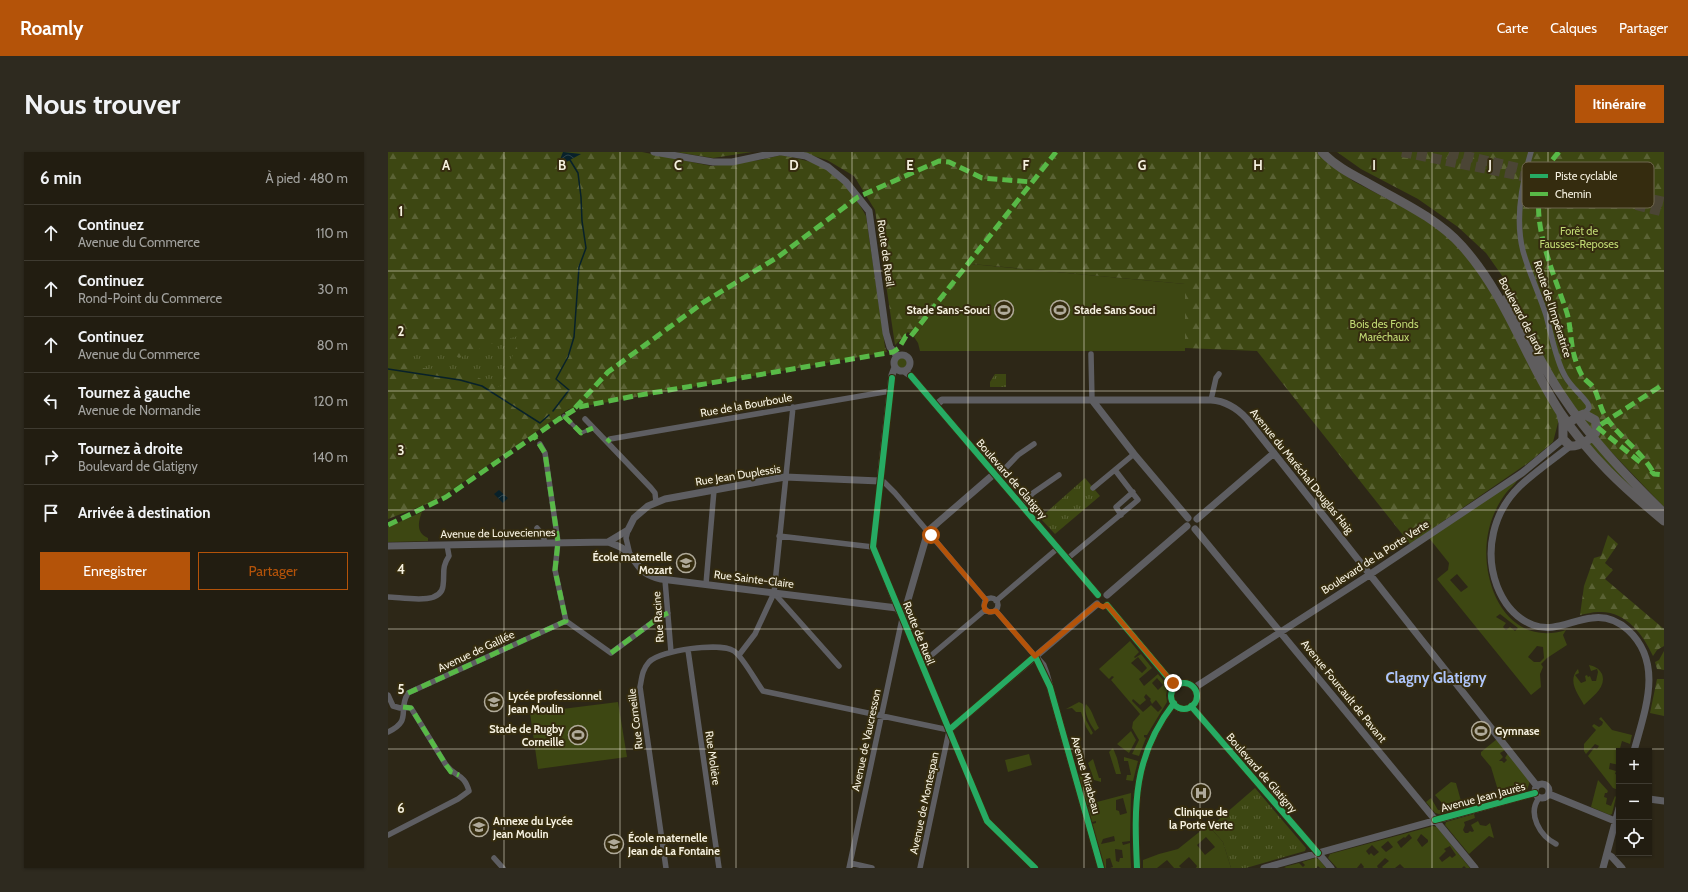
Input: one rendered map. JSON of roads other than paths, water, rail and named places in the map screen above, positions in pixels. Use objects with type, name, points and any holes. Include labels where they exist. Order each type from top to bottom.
[{"type":"main road","name":"Boulevard de Jardy","points":[[1322,152],[1345,171],[1432,221],[1461,245],[1482,271],[1501,299],[1566,425]]},
{"type":"main road","name":"Boulevard de Jardy","points":[[1330,152],[1348,166],[1434,216],[1465,241],[1498,283],[1560,392],[1580,416],[1592,436],[1625,475],[1664,513]]},
{"type":"main road","points":[[1580,416],[1566,425],[1563,439],[1570,446],[1577,446],[1592,436]]},
{"type":"main road","points":[[1566,425],[1608,473],[1664,521]]},
{"type":"street","name":"Route de Rueil","points":[[654,152],[713,162],[738,160],[780,152],[806,156],[828,167],[846,182],[869,211],[886,332],[890,347],[897,356]]},
{"type":"street","name":"Route de l'Impératrice","points":[[1528,162],[1531,152]]},
{"type":"street","name":"Route de l'Impératrice","points":[[1522,190],[1520,225],[1523,251],[1546,314],[1563,372],[1570,383],[1588,404],[1589,408],[1580,416]]},
{"type":"street","points":[[904,354],[909,357],[911,362],[902,369],[894,361],[897,356],[904,354]]},
{"type":"street","points":[[1091,354],[1092,400],[1096,407],[1188,518]]},
{"type":"street","name":"Route de Rueil","points":[[902,369],[892,378],[873,547],[987,820],[1035,868]]},
{"type":"street","name":"Boulevard de Glatigny","points":[[902,369],[911,376],[1098,595]]},
{"type":"street","points":[[1211,400],[1216,378],[1219,374]]},
{"type":"street","name":"Rue de la Bourboule","points":[[609,441],[793,407],[890,391]]},
{"type":"street","name":"Avenue du Maréchal Douglas Haig","points":[[936,405],[942,400],[1211,400],[1229,405],[1244,415],[1370,574],[1537,792],[1542,784],[1546,785],[1549,789],[1549,794]]},
{"type":"street","points":[[793,407],[774,593],[755,634],[739,655],[763,691],[790,698],[949,730],[1097,604]]},
{"type":"street","points":[[564,416],[581,433],[593,428]]},
{"type":"street","points":[[585,419],[593,428],[609,441],[655,493],[656,502]]},
{"type":"street","name":"Boulevard de la Porte Verte","points":[[1194,688],[1522,473],[1563,439]]},
{"type":"street","points":[[540,444],[544,453],[558,542],[555,570],[566,621],[611,653],[661,616],[668,613]]},
{"type":"street","points":[[901,612],[928,531],[1010,465],[1018,455],[1034,444]]},
{"type":"street","points":[[1570,446],[1520,487],[1503,507],[1492,537],[1491,558],[1494,578],[1503,599],[1513,613],[1534,626],[1550,628],[1587,618],[1601,617],[1618,622],[1630,631],[1638,640],[1650,663],[1651,677],[1647,700],[1635,748]]},
{"type":"street","points":[[1197,519],[1274,453]]},
{"type":"street","points":[[1093,488],[1134,454]]},
{"type":"street","points":[[1068,559],[1138,500],[1115,470]]},
{"type":"street","points":[[1022,505],[1033,493],[1059,475]]},
{"type":"street","name":"Rue Jean Duplessis","points":[[627,544],[626,538],[628,530],[638,514],[656,502],[676,496],[785,478],[880,481]]},
{"type":"street","points":[[880,481],[884,482],[928,531],[986,600]]},
{"type":"street","points":[[706,584],[714,490]]},
{"type":"street","points":[[1121,515],[1116,507],[1133,492]]},
{"type":"street","points":[[1188,518],[1193,517],[1197,519]]},
{"type":"street","points":[[1187,526],[1186,522],[1188,518]]},
{"type":"street","points":[[1187,526],[1191,529],[1195,528],[1198,524],[1197,519]]},
{"type":"street","points":[[1108,595],[1187,526]]},
{"type":"street","points":[[537,528],[543,535],[545,543]]},
{"type":"street","name":"Avenue Fourcault de Pavant","points":[[1195,528],[1475,868]]},
{"type":"street","points":[[608,542],[628,530]]},
{"type":"street","points":[[779,536],[873,547]]},
{"type":"street","name":"Avenue de Louveciennes","points":[[388,546],[608,542],[624,549],[631,557]]},
{"type":"street","name":"Rue Sainte-Claire","points":[[627,544],[631,557],[636,564],[645,572],[654,577],[665,580],[774,593],[901,612]]},
{"type":"street","points":[[388,596],[428,599],[440,594],[443,588],[443,565],[449,556],[447,545]]},
{"type":"street","points":[[996,601],[1058,548]]},
{"type":"street","name":"Rue Racine","points":[[665,580],[671,652]]},
{"type":"street","points":[[774,593],[839,666]]},
{"type":"street","points":[[1097,604],[1095,600],[1098,595],[1102,593],[1108,595]]},
{"type":"street","points":[[1107,605],[1109,601],[1108,595]]},
{"type":"street","points":[[986,600],[992,598],[996,601],[998,607],[996,611]]},
{"type":"street","points":[[985,610],[984,606],[986,600]]},
{"type":"street","points":[[1097,604],[1103,607],[1107,605]]},
{"type":"street","points":[[1107,605],[1175,686]]},
{"type":"street","points":[[985,610],[989,612],[996,611]]},
{"type":"street","points":[[921,664],[985,610]]},
{"type":"street","points":[[996,611],[1035,656]]},
{"type":"street","name":"Avenue de Vaucresson","points":[[849,866],[902,625],[901,612]]},
{"type":"street","name":"Avenue de Galilée","points":[[388,732],[398,727],[404,715],[404,699],[408,693],[566,621]]},
{"type":"street","name":"Rue Corneille","points":[[666,868],[640,687],[643,670],[651,661],[671,652],[714,647],[728,648],[739,655]]},
{"type":"street","name":"Rue Molière","points":[[688,650],[719,868]]},
{"type":"street","name":"Avenue Mirabeau","points":[[1035,656],[1046,673],[1101,868]]},
{"type":"street","points":[[1181,683],[1186,683],[1194,688],[1196,699],[1191,706],[1180,708],[1174,703],[1171,696],[1172,690],[1175,686],[1181,683]]},
{"type":"street","points":[[388,695],[393,706],[400,708],[411,708],[446,765],[451,772],[464,779],[469,791],[458,799],[388,835]]},
{"type":"street","points":[[1137,868],[1135,822],[1138,784],[1148,748],[1164,717],[1174,703]]},
{"type":"street","name":"Boulevard de Glatigny","points":[[1191,706],[1331,868]]},
{"type":"street","name":"Avenue de Montespan","points":[[920,868],[949,730]]},
{"type":"street","points":[[1537,792],[1534,809],[1539,829],[1549,840],[1556,844]]},
{"type":"street","name":"Avenue Jean Jaurès","points":[[1264,868],[1537,792],[1545,798],[1549,794]]},
{"type":"street","points":[[1549,794],[1615,821]]},
{"type":"street","points":[[1652,799],[1664,801]]},
{"type":"street","points":[[1603,868],[1616,818]]},
{"type":"street","points":[[1607,854],[1612,857],[1622,868]]},
{"type":"street","points":[[494,858],[503,868]]},
{"type":"street","points":[[849,866],[872,868]]},
{"type":"water","points":[[563,152],[581,154],[557,167]]},
{"type":"water","points":[[499,490],[508,498],[503,503],[494,494]]},
{"type":"waterway","points":[[553,411],[569,390],[556,379],[568,357],[574,337],[579,267],[586,248],[578,173],[570,160]]},
{"type":"waterway","points":[[388,369],[460,380],[482,386],[540,423],[549,415]]},
{"type":"tunnel","points":[[1402,152],[1522,176]]},
{"type":"tunnel","points":[[1449,152],[1522,169]]},
{"type":"tunnel","points":[[1654,200],[1664,202]]},
{"type":"tunnel","points":[[1648,208],[1664,212]]},
{"type":"place","name":"Stade Sans-Souci","points":[[1004,310]]},
{"type":"place","name":"Stade Sans Souci","points":[[1060,310]]},
{"type":"place","name":"École maternelle Mozart","points":[[686,563]]},
{"type":"place","name":"Lycée professionnel Jean Moulin","points":[[494,702]]},
{"type":"place","name":"Gymnase","points":[[1481,731]]},
{"type":"place","name":"Stade de Rugby Corneille","points":[[578,735]]},
{"type":"place","name":"Clinique de la Porte Verte","points":[[1201,793]]},
{"type":"place","name":"Annexe du Lycée Jean Moulin","points":[[479,827]]},
{"type":"place","name":"École maternelle Jean de La Fontaine","points":[[614,844]]},
{"type":"district","name":"Clagny Glatigny","points":[[1436,678]]},
{"type":"park label","name":"Forêt de Fausses-Reposes","points":[[1579,237]]},
{"type":"park label","name":"Bois des Fonds Maréchaux","points":[[1384,330]]}]
